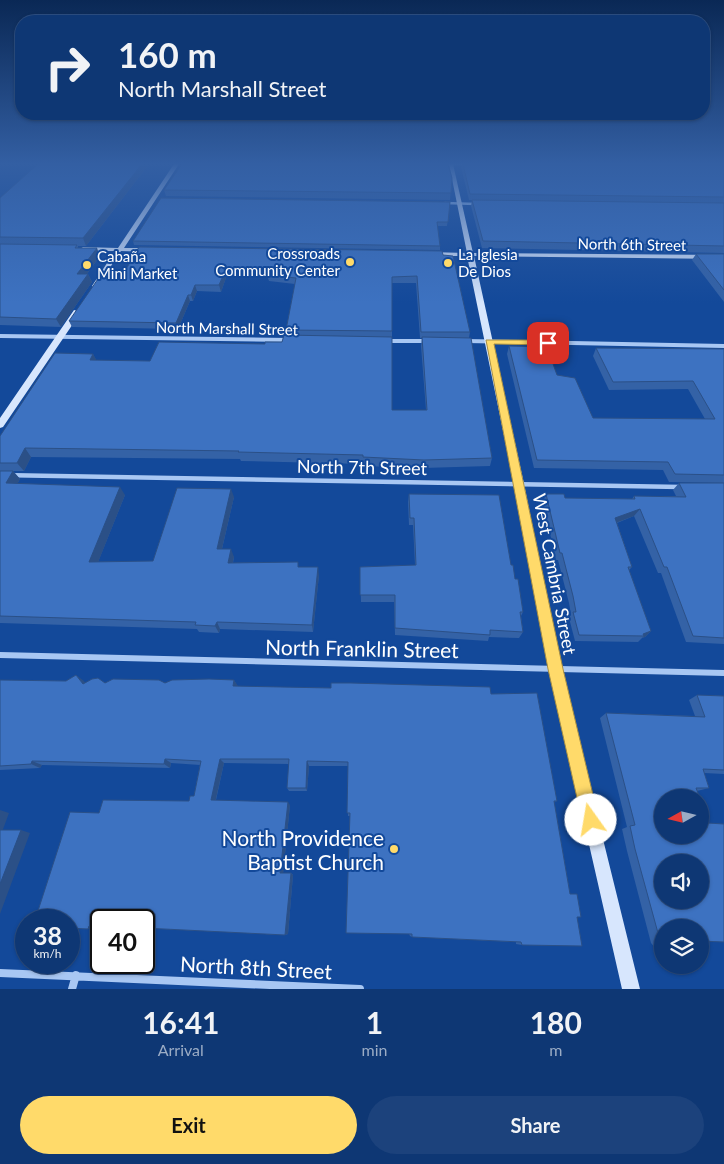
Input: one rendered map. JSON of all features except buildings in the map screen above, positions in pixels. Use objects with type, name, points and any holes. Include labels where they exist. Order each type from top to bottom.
[{"type":"street","points":[[92,289],[146,210]]},
{"type":"street","name":"West Cambria Street","points":[[460,210],[468,254],[519,484],[556,669],[631,989]]},
{"type":"street","points":[[80,249],[162,250]]},
{"type":"street","name":"North 6th Street","points":[[419,253],[724,257]]},
{"type":"street","points":[[0,424],[81,305]]},
{"type":"street","name":"North Marshall Street","points":[[0,336],[295,340]]},
{"type":"street","points":[[383,341],[432,341]]},
{"type":"street","points":[[462,341],[724,346]]},
{"type":"street","name":"North 7th Street","points":[[0,475],[685,487]]},
{"type":"street","name":"North Franklin Street","points":[[0,655],[724,673]]},
{"type":"street","name":"North 8th Street","points":[[0,973],[360,989]]},
{"type":"street","points":[[72,989],[76,975]]},
{"type":"place","name":"Crossroads Community Center","points":[[350,262]]},
{"type":"place","name":"La Iglesia De Dios","points":[[448,263]]},
{"type":"place","name":"Cabaña Mini Market","points":[[87,265]]},
{"type":"place","name":"North Providence Baptist Church","points":[[394,849]]},
{"type":"route","points":[[548,343],[489,342],[556,669],[591,820]]}]
